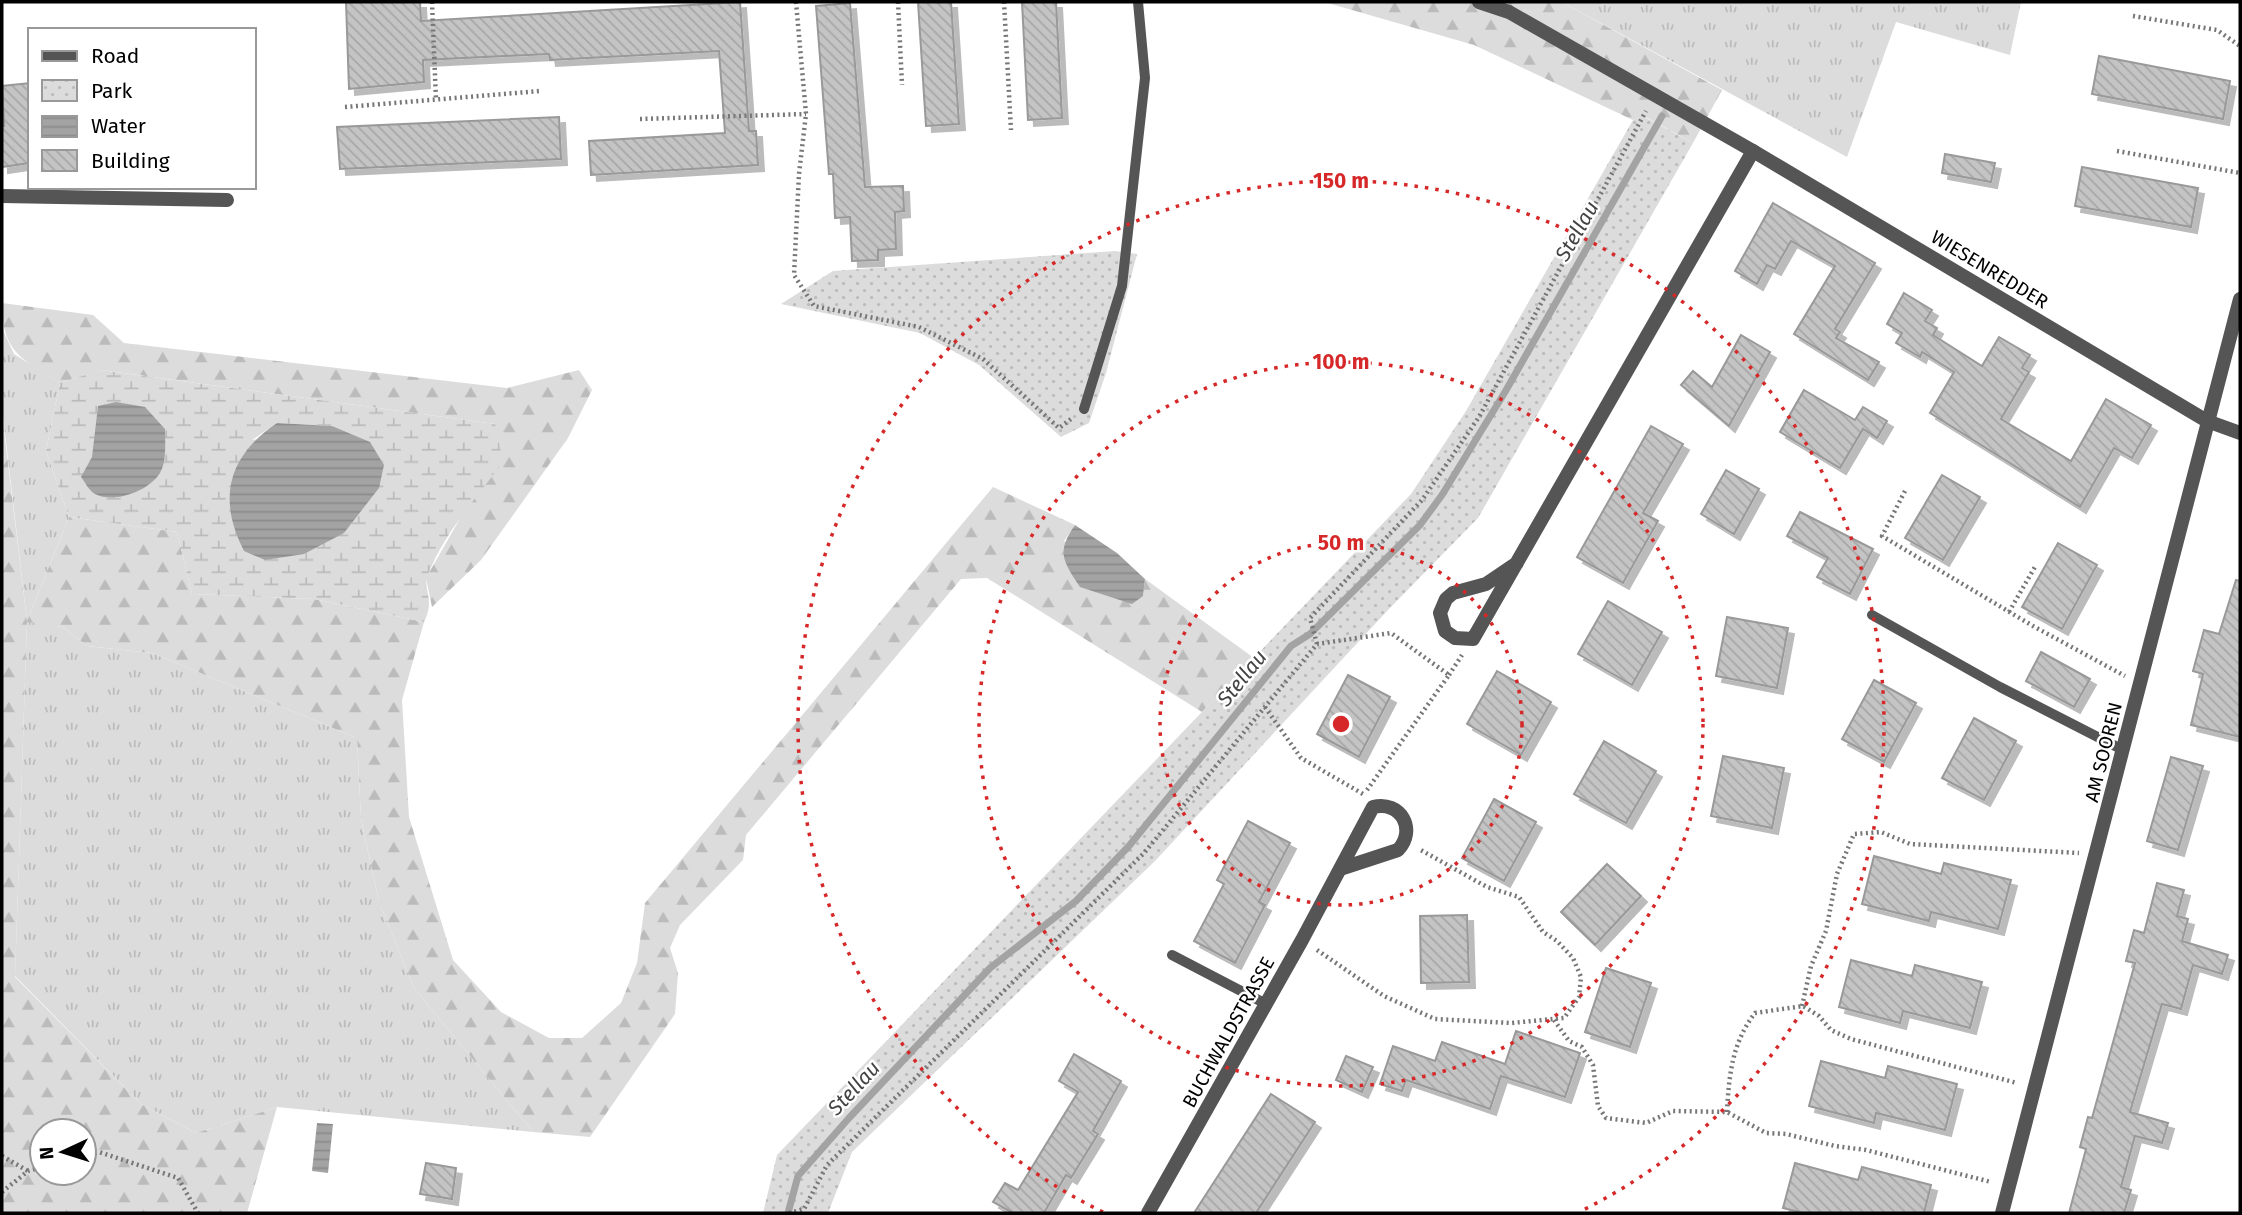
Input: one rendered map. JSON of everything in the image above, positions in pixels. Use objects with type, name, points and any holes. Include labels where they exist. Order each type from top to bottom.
[{"type":"street","name":"WIESENREDDER","points":[[1479,2],[1509,12],[1753,151],[2207,421],[2240,433]]},
{"type":"street","points":[[1517,563],[1486,584],[1453,593],[1446,599],[1440,612],[1445,631],[1455,638],[1473,639],[1517,563],[1753,151]]},
{"type":"street","points":[[2,195],[227,200]]},
{"type":"street","name":"AM SOOREN","points":[[2002,1213],[2240,299]]},
{"type":"street","points":[[1340,869],[1391,854],[1406,839],[1405,820],[1395,809],[1373,807],[1367,817]]},
{"type":"street","name":"BUCHWALDSTRASSE","points":[[1148,1213],[1302,940],[1367,817]]},
{"type":"lane","points":[[1084,409],[1122,286],[1145,78],[1138,2]]},
{"type":"lane","points":[[1872,615],[2000,687],[2123,750]]},
{"type":"lane","points":[[1172,955],[1266,1004]]},
{"type":"path","points":[[432,2],[436,100]]},
{"type":"path","points":[[796,2],[806,114],[799,174],[794,275],[814,306],[919,327],[983,359],[1059,428],[1084,409]]},
{"type":"path","points":[[898,2],[902,85]]},
{"type":"path","points":[[1004,2],[1011,130]]},
{"type":"path","points":[[2133,16],[2217,30],[2240,46]]},
{"type":"path","points":[[345,107],[540,92]]},
{"type":"path","points":[[1317,644],[1310,618],[1422,500],[1479,417],[1654,95]]},
{"type":"path","points":[[640,119],[806,114]]},
{"type":"path","points":[[2117,151],[2240,173]]},
{"type":"path","points":[[1905,491],[1882,536],[2009,612],[2140,684]]},
{"type":"path","points":[[2009,612],[2036,565]]},
{"type":"path","points":[[789,1213],[804,1209],[827,1165],[1144,853],[1317,644],[1391,633],[1449,675],[1363,795],[1367,817]]},
{"type":"path","points":[[1265,707],[1301,758],[1363,795]]},
{"type":"path","points":[[1802,1006],[1811,966],[1826,931],[1837,874],[1854,834],[1881,832],[1910,844],[2097,854]]},
{"type":"path","points":[[1302,940],[1384,996],[1435,1019],[1511,1023],[1564,1018],[1579,998],[1581,977],[1573,958],[1557,941],[1543,932],[1519,897],[1487,887],[1427,853]]},
{"type":"path","points":[[1727,1112],[1729,1075],[1741,1032],[1755,1013],[1802,1006],[1819,1016],[1831,1030],[1851,1039],[2035,1088]]},
{"type":"path","points":[[1554,1020],[1569,1041],[1582,1047],[1593,1065],[1598,1106],[1606,1118],[1646,1122],[1673,1111],[1727,1112],[1766,1133],[1786,1134],[1835,1146],[1866,1150],[2008,1187]]},
{"type":"path","points":[[98,1152],[178,1178],[198,1213]]},
{"type":"path","points":[[2,1156],[28,1171],[2,1192]]},
{"type":"green space","points":[[1324,2],[1562,2],[1722,90],[1693,143],[1644,116],[1633,120],[1474,45]]},
{"type":"green space","points":[[1562,2],[2021,2],[2010,55],[1896,22],[1847,157]]},
{"type":"green space","points":[[1643,116],[1693,143],[1478,518],[1388,610],[1155,861],[852,1152],[828,1213],[763,1213],[777,1155],[1411,494],[1466,411],[1633,120]]},
{"type":"green space","points":[[1115,251],[1137,254],[1106,373],[1089,423],[1061,437],[979,365],[920,333],[781,304],[833,271]]},
{"type":"green space","points":[[2,303],[93,315],[124,343],[507,388],[579,370],[592,390],[568,438],[481,560],[432,607],[426,578],[458,522],[495,424],[102,370],[60,383],[25,360],[10,344],[3,320]]},
{"type":"green space","points":[[2,328],[14,354],[60,383],[46,451],[69,517],[27,621],[2,408]]},
{"type":"green space","points":[[101,370],[495,424],[503,462],[462,516],[435,560],[427,580],[429,607],[424,622],[314,599],[192,594],[177,532],[69,517],[46,451],[60,383]],"holes":[[[277,423],[332,426],[252,440]]]},
{"type":"green space","points":[[2,413],[27,621],[69,517],[177,532],[192,594],[314,599],[424,622],[402,700],[409,817],[453,960],[501,1012],[549,1038],[582,1038],[621,1003],[637,963],[645,903],[993,487],[1075,525],[1064,541],[1143,596],[1145,579],[1254,658],[1202,712],[987,578],[961,579],[746,835],[743,860],[680,925],[670,948],[678,973],[675,1014],[590,1137],[533,1132],[414,988],[379,902],[361,819],[357,738],[152,653],[87,646],[63,627],[27,622],[15,977],[141,1104],[196,1133],[277,1107],[247,1213],[2,1213]]},
{"type":"green space","points":[[27,621],[63,627],[87,646],[152,653],[357,738],[361,819],[379,902],[414,988],[533,1132],[277,1107],[196,1133],[141,1104],[15,976]]},
{"type":"water","points":[[116,402],[145,407],[165,429],[165,457],[160,473],[148,485],[130,494],[103,497],[93,493],[81,477],[92,457],[98,406]]},
{"type":"water","points":[[277,423],[332,426],[370,442],[384,465],[379,488],[344,533],[304,554],[265,560],[244,551],[231,513],[230,496],[232,480],[247,449]]},
{"type":"water","points":[[1075,525],[1117,553],[1145,579],[1143,596],[1132,604],[1080,587],[1064,556],[1065,542]]},
{"type":"water","points":[[317,1123],[333,1124],[328,1173],[312,1171]]},
{"type":"building","points":[[346,2],[420,2],[421,21],[740,2],[749,131],[756,131],[758,165],[591,175],[589,141],[725,133],[719,51],[550,60],[549,54],[423,60],[424,82],[349,89]]},
{"type":"building","points":[[918,2],[951,2],[959,124],[926,126]]},
{"type":"building","points":[[1022,2],[1056,2],[1062,118],[1028,120]]},
{"type":"building","points":[[850,3],[865,187],[903,186],[904,211],[895,212],[896,249],[878,250],[878,260],[852,261],[850,217],[835,218],[833,174],[829,174],[816,6]]},
{"type":"building","points":[[2099,56],[2230,81],[2223,119],[2092,94]]},
{"type":"building","points":[[28,83],[28,163],[2,167],[2,86]]},
{"type":"building","points":[[559,117],[561,159],[340,169],[337,127]]},
{"type":"building","points":[[1945,154],[1995,163],[1991,182],[1942,173]]},
{"type":"building","points":[[2082,167],[2198,188],[2191,227],[2075,206]]},
{"type":"building","points":[[1773,203],[1875,263],[1835,329],[1840,332],[1836,338],[1879,362],[1868,380],[1794,334],[1835,266],[1791,241],[1775,269],[1767,265],[1757,284],[1735,271]]},
{"type":"building","points":[[1904,293],[1932,310],[1925,321],[1937,328],[1933,335],[1982,366],[1999,337],[2030,355],[2022,368],[2029,372],[2001,419],[2071,461],[2106,399],[2151,425],[2132,458],[2114,448],[2080,507],[1930,413],[1954,372],[1922,352],[1920,357],[1896,343],[1902,333],[1887,324]]},
{"type":"building","points":[[1741,335],[1770,352],[1729,426],[1681,385],[1693,371],[1712,387]]},
{"type":"building","points":[[1804,390],[1855,420],[1863,407],[1887,421],[1877,438],[1863,429],[1840,468],[1780,432]]},
{"type":"building","points":[[1651,426],[1683,444],[1643,513],[1658,521],[1623,583],[1577,557]]},
{"type":"building","points":[[1726,470],[1759,489],[1734,534],[1701,514]]},
{"type":"building","points":[[1942,475],[1980,497],[1943,560],[1905,538]]},
{"type":"building","points":[[1800,512],[1873,549],[1850,594],[1817,577],[1828,558],[1787,536]]},
{"type":"building","points":[[2058,543],[2097,565],[2062,629],[2022,607]]},
{"type":"building","points":[[2236,580],[2240,581],[2240,737],[2191,725],[2203,674],[2193,671],[2204,630],[2219,634]]},
{"type":"building","points":[[1608,601],[1662,632],[1632,685],[1578,654]]},
{"type":"building","points":[[1727,617],[1788,628],[1777,688],[1716,676]]},
{"type":"building","points":[[2041,652],[2090,679],[2074,707],[2026,681]]},
{"type":"building","points":[[1497,671],[1551,702],[1521,755],[1467,724]]},
{"type":"building","points":[[1348,675],[1390,697],[1359,757],[1317,734]]},
{"type":"building","points":[[1874,680],[1916,703],[1884,762],[1842,739]]},
{"type":"building","points":[[1974,718],[2016,741],[1984,800],[1942,778]]},
{"type":"building","points":[[1604,741],[1656,771],[1626,823],[1574,794]]},
{"type":"building","points":[[1723,756],[1784,768],[1772,828],[1711,816]]},
{"type":"building","points":[[2171,757],[2203,766],[2178,850],[2147,841]]},
{"type":"building","points":[[1494,799],[1536,822],[1504,881],[1462,858]]},
{"type":"building","points":[[1248,821],[1290,843],[1259,902],[1265,905],[1235,963],[1194,941],[1224,884],[1217,880]]},
{"type":"building","points":[[1874,856],[1941,874],[1944,863],[2011,880],[1998,929],[1931,912],[1929,921],[1862,904]]},
{"type":"building","points":[[1607,864],[1641,896],[1595,945],[1561,912]]},
{"type":"building","points":[[2157,883],[2184,890],[2177,916],[2188,919],[2182,941],[2228,955],[2222,974],[2193,965],[2181,1009],[2162,1004],[2130,1112],[2168,1123],[2162,1143],[2135,1136],[2121,1187],[2131,1190],[2124,1213],[2069,1213],[2086,1149],[2080,1147],[2088,1117],[2092,1118],[2135,963],[2126,961],[2134,930],[2144,933]]},
{"type":"building","points":[[1467,915],[1469,982],[1421,983],[1420,916]]},
{"type":"building","points":[[1851,960],[1912,976],[1915,965],[1982,982],[1970,1028],[1903,1011],[1900,1023],[1839,1007]]},
{"type":"building","points":[[1606,968],[1651,983],[1630,1047],[1585,1032]]},
{"type":"building","points":[[1516,1031],[1580,1053],[1565,1097],[1501,1076],[1490,1109],[1406,1080],[1402,1091],[1380,1084],[1393,1046],[1435,1061],[1442,1042],[1505,1064]]},
{"type":"building","points":[[1074,1054],[1121,1081],[1093,1131],[1098,1134],[1071,1178],[1066,1175],[1044,1213],[1013,1213],[993,1202],[1005,1183],[1018,1190],[1078,1092],[1059,1081]]},
{"type":"building","points":[[1346,1056],[1373,1067],[1362,1092],[1336,1080]]},
{"type":"building","points":[[1821,1061],[1885,1078],[1888,1066],[1957,1084],[1945,1130],[1876,1113],[1874,1123],[1809,1106]]},
{"type":"building","points":[[1271,1094],[1315,1122],[1256,1213],[1194,1213]]},
{"type":"building","points":[[426,1163],[456,1168],[452,1199],[420,1194]]},
{"type":"building","points":[[1795,1163],[1858,1180],[1862,1167],[1931,1185],[1924,1213],[1803,1213],[1783,1208]]},
{"type":"waterway","name":"Stellau","points":[[788,1213],[798,1176],[849,1118],[990,968],[1076,901],[1129,846],[1291,646],[1310,634],[1420,525],[1442,495],[1505,392],[1662,116]]}]
